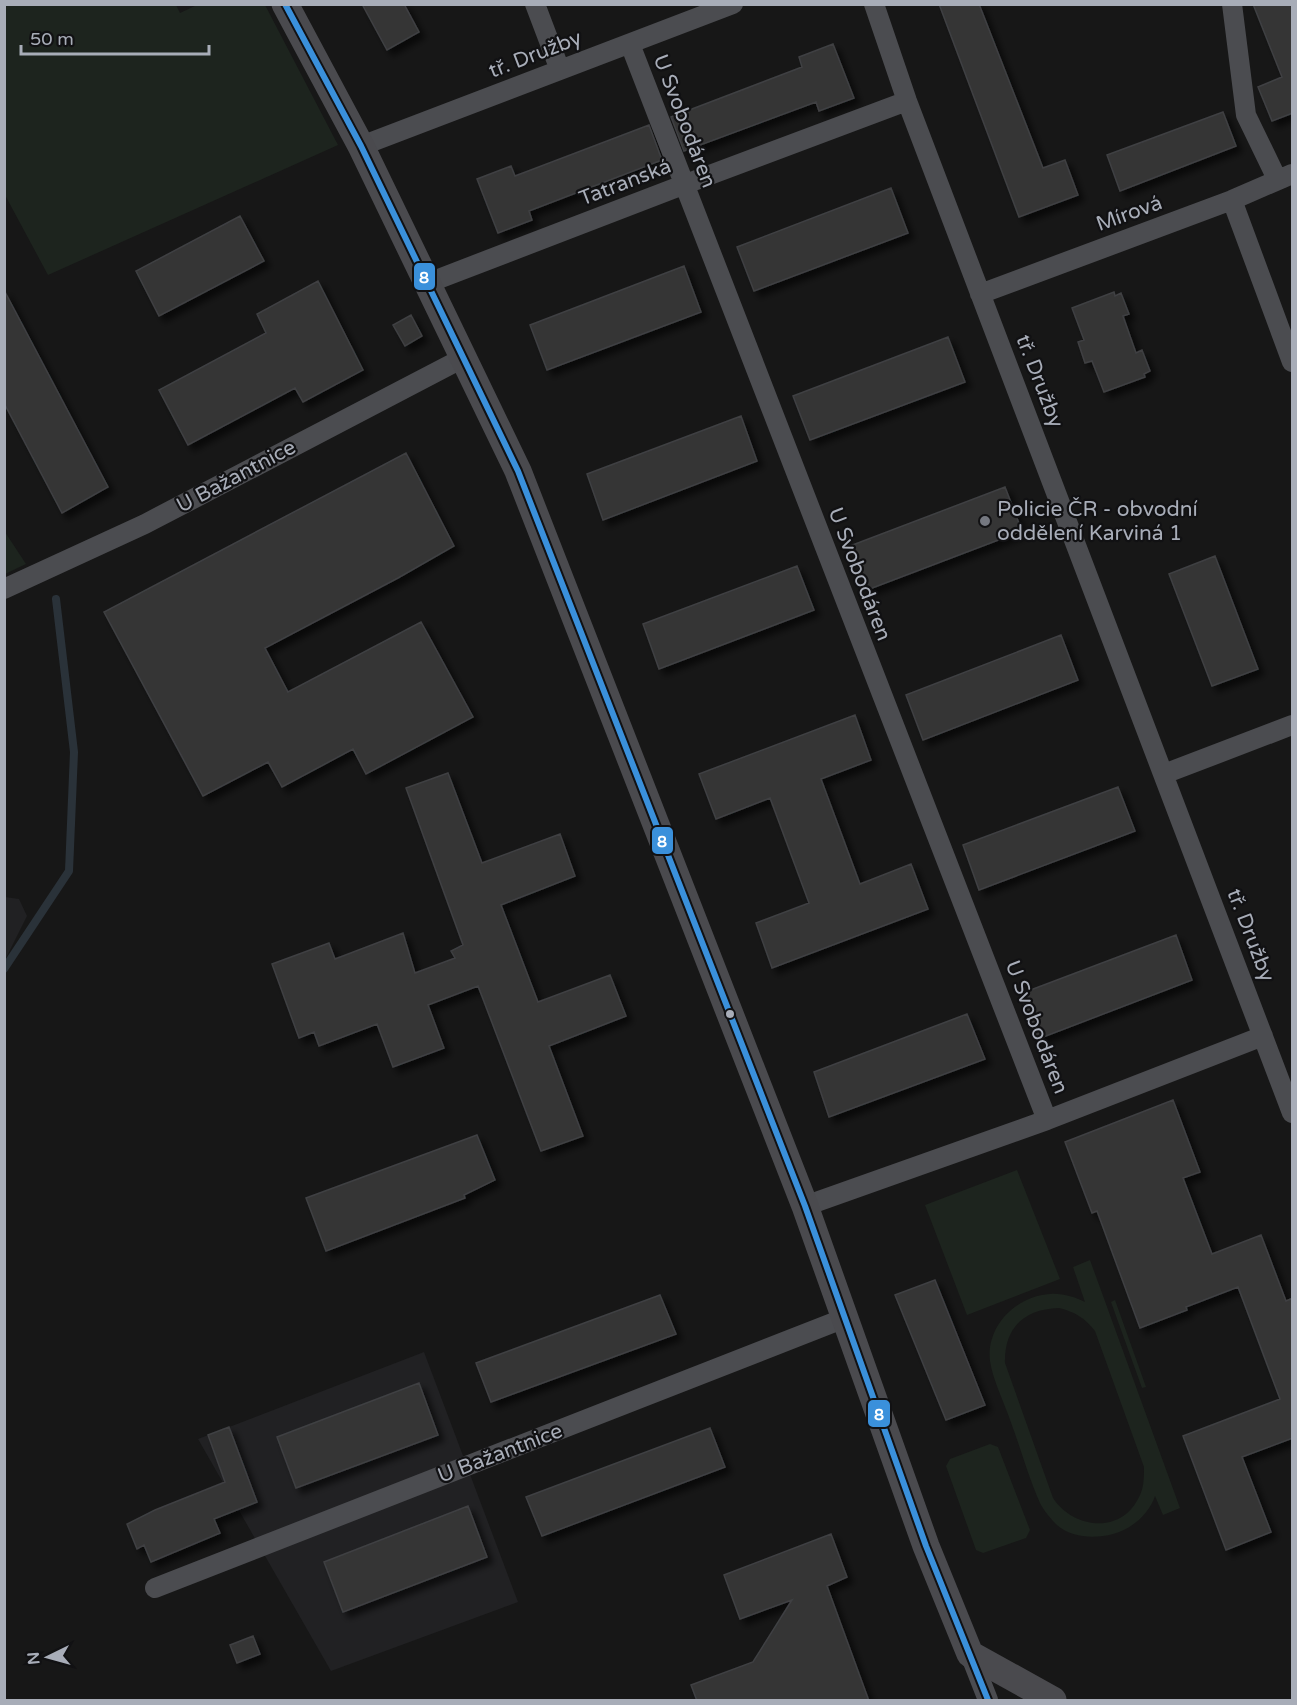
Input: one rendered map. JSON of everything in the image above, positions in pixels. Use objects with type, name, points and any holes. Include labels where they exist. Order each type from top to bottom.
[{"type":"street","points":[[285,4],[361,146],[465,357],[518,471],[805,1206],[926,1546],[988,1701]]},
{"type":"street","points":[[535,4],[560,70]]},
{"type":"street","name":"tř. Družby","points":[[874,4],[907,101],[1293,1113]]},
{"type":"street","points":[[1232,4],[1246,115],[1261,144],[1285,176]]},
{"type":"street","name":"tř. Družby","points":[[361,146],[728,5]]},
{"type":"street","name":"U Svobodáren","points":[[630,44],[1047,1120]]},
{"type":"street","name":"Tatranská","points":[[428,283],[907,101]]},
{"type":"street","name":"Mírová","points":[[980,294],[1232,200],[1285,176]]},
{"type":"street","points":[[1232,200],[1293,362]]},
{"type":"street","name":"U Bažantnice","points":[[4,589],[145,524],[465,357]]},
{"type":"street","points":[[1164,774],[1293,725]]},
{"type":"street","name":"U Svobodáren","points":[[805,1206],[1047,1120],[1263,1036]]},
{"type":"street","name":"U Bažantnice","points":[[154,1588],[844,1318]]},
{"type":"street","points":[[970,1654],[1053,1701]]},
{"type":"shaded area","points":[[5,5],[176,5],[180,13],[197,5],[265,5],[338,145],[48,275],[5,195]]},
{"type":"shaded area","points":[[5,532],[26,564],[4,574]]},
{"type":"shaded area","points":[[5,897],[19,899],[27,916],[5,960]]},
{"type":"shaded area","points":[[1017,1170],[1060,1279],[967,1315],[925,1205]]},
{"type":"shaded area","points":[[1090,1260],[1180,1508],[1163,1515],[1155,1496],[1149,1509],[1133,1525],[1120,1532],[1099,1537],[1070,1533],[1057,1525],[1042,1506],[990,1361],[990,1348],[998,1325],[1006,1315],[1026,1300],[1037,1296],[1059,1294],[1085,1302],[1073,1267]],"holes":[[[1059,1308],[1083,1319],[1095,1331],[1144,1467],[1143,1487],[1138,1499],[1130,1511],[1108,1522],[1096,1523],[1072,1516],[1053,1498],[1005,1363],[1008,1340],[1018,1323],[1036,1312]]]},
{"type":"shaded area","points":[[1115,1300],[1146,1387],[1142,1388],[1111,1302]]},
{"type":"shaded area","points":[[424,1352],[518,1602],[331,1671],[198,1439]]},
{"type":"shaded area","points":[[990,1444],[998,1447],[1030,1530],[1026,1538],[983,1553],[976,1550],[946,1466],[950,1459]]},
{"type":"building","points":[[362,4],[404,4],[419,32],[387,50]]},
{"type":"building","points":[[939,4],[979,4],[1043,168],[1065,160],[1078,195],[1019,217]]},
{"type":"building","points":[[1253,4],[1293,4],[1293,113],[1272,121],[1258,87],[1282,77]]},
{"type":"building","points":[[833,44],[854,98],[819,111],[816,102],[684,151],[671,117],[802,67],[799,57]]},
{"type":"building","points":[[1223,112],[1236,146],[1120,191],[1107,155]]},
{"type":"building","points":[[649,125],[662,160],[529,211],[532,220],[498,233],[477,179],[511,166],[515,176]]},
{"type":"building","points":[[891,188],[908,233],[754,291],[737,247]]},
{"type":"building","points":[[240,216],[264,261],[159,316],[136,271]]},
{"type":"building","points":[[684,266],[701,312],[547,370],[530,325]]},
{"type":"building","points":[[318,281],[363,370],[303,402],[295,388],[188,445],[159,390],[266,333],[257,314]]},
{"type":"building","points":[[4,290],[108,487],[62,513],[4,403]]},
{"type":"building","points":[[1114,292],[1115,296],[1121,293],[1129,314],[1123,316],[1136,353],[1142,350],[1150,371],[1144,374],[1145,377],[1104,392],[1092,361],[1085,363],[1078,342],[1084,340],[1072,308]]},
{"type":"building","points":[[411,315],[422,336],[405,346],[393,325]]},
{"type":"building","points":[[948,337],[965,382],[810,440],[793,396]]},
{"type":"building","points":[[741,416],[757,461],[603,520],[587,474]]},
{"type":"building","points":[[406,453],[454,546],[265,648],[288,692],[421,622],[473,717],[366,774],[353,749],[282,787],[268,762],[203,796],[104,612]]},
{"type":"building","points":[[1005,487],[1022,531],[867,590],[850,546]]},
{"type":"building","points":[[1215,556],[1258,669],[1212,686],[1169,574]]},
{"type":"building","points":[[797,566],[814,610],[659,669],[643,624]]},
{"type":"building","points":[[1061,635],[1078,680],[923,740],[906,695]]},
{"type":"building","points":[[855,715],[871,760],[821,779],[860,884],[911,864],[928,909],[772,968],[756,923],[809,903],[770,798],[716,819],[699,774]]},
{"type":"building","points":[[448,773],[482,863],[560,834],[575,876],[501,905],[538,1002],[610,975],[626,1016],[549,1046],[583,1136],[541,1151],[478,986],[428,1005],[444,1048],[393,1067],[377,1024],[319,1046],[314,1032],[299,1038],[272,964],[329,943],[335,959],[403,933],[415,973],[455,958],[451,951],[463,945],[406,788]]},
{"type":"building","points":[[1118,787],[1135,831],[979,890],[963,845]]},
{"type":"building","points":[[1176,935],[1192,980],[1038,1039],[1020,994]]},
{"type":"building","points":[[967,1014],[985,1059],[829,1117],[814,1072]]},
{"type":"building","points":[[1173,1100],[1200,1172],[1183,1178],[1212,1254],[1261,1235],[1286,1301],[1293,1298],[1293,1438],[1242,1457],[1271,1532],[1226,1550],[1183,1436],[1280,1399],[1238,1287],[1140,1328],[1097,1211],[1092,1213],[1065,1142]]},
{"type":"building","points":[[477,1135],[495,1180],[464,1195],[465,1198],[326,1251],[306,1198]]},
{"type":"building","points":[[935,1280],[985,1405],[946,1420],[895,1295]]},
{"type":"building","points":[[660,1295],[676,1334],[491,1402],[476,1363]]},
{"type":"building","points":[[419,1383],[438,1435],[296,1488],[277,1437]]},
{"type":"building","points":[[229,1427],[257,1502],[214,1519],[220,1533],[151,1562],[144,1545],[137,1549],[127,1524],[155,1510],[225,1482],[208,1435]]},
{"type":"building","points":[[710,1428],[725,1467],[542,1536],[526,1497]]},
{"type":"building","points":[[468,1506],[487,1557],[343,1612],[324,1562]]},
{"type":"building","points":[[831,1534],[847,1577],[827,1586],[869,1701],[697,1701],[691,1685],[753,1662],[792,1600],[740,1619],[724,1575]]},
{"type":"building","points":[[253,1636],[260,1654],[237,1663],[230,1645]]},
{"type":"waterway","points":[[4,969],[69,871],[74,752],[56,599]]},
{"type":"transit line","name":"8","points":[[285,4],[361,146],[518,471],[805,1206],[926,1546],[988,1700]]},
{"type":"place","name":"Policie ČR - obvodní oddělení Karviná 1","points":[[985,521]]}]
